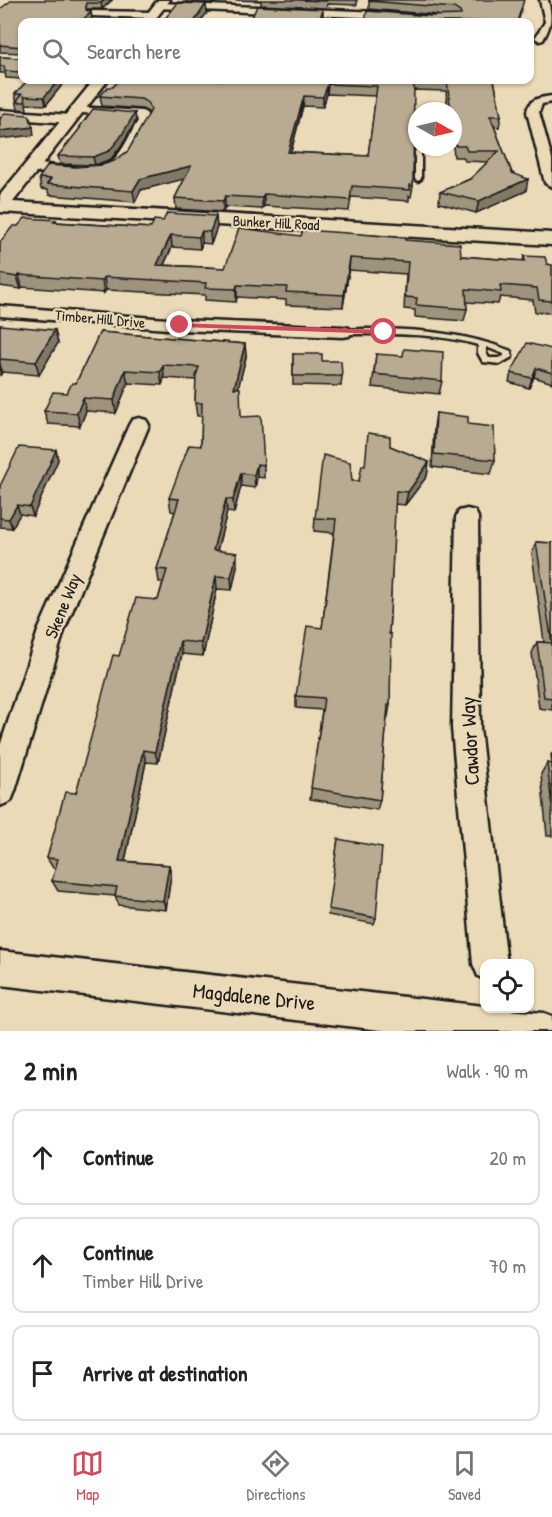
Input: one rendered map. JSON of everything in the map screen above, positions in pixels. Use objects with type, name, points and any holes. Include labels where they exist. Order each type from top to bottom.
[{"type":"street","points":[[535,37],[550,22],[544,0]]},
{"type":"street","points":[[92,13],[156,11],[381,15],[412,18]]},
{"type":"street","points":[[535,37],[552,39]]},
{"type":"street","points":[[0,207],[98,84]]},
{"type":"street","points":[[552,99],[539,101],[534,105],[533,112],[552,183]]},
{"type":"street","points":[[0,114],[142,115],[144,121],[118,163],[109,169],[94,171],[32,167]]},
{"type":"street","name":"Bunker Hill Road","points":[[0,207],[552,239]]},
{"type":"street","name":"Timber Hill Drive","points":[[0,311],[180,325],[343,332]]},
{"type":"street","name":"Skene Way","points":[[0,791],[51,632],[139,425]]},
{"type":"street","name":"Cawdor Way","points":[[467,517],[466,728],[490,959]]},
{"type":"street","name":"Magdalene Drive","points":[[0,968],[496,1016],[544,1031]]},
{"type":"lane","points":[[418,156],[418,179]]},
{"type":"lane","points":[[343,332],[456,336],[482,344]]},
{"type":"building","points":[[12,0],[104,0],[101,3],[86,3],[86,10],[91,12],[84,18],[18,18],[18,47],[0,45],[0,9]]},
{"type":"building","points":[[524,0],[518,18],[366,18],[367,11],[431,16],[461,15],[454,8],[369,1]]},
{"type":"building","points":[[178,3],[206,4],[197,18],[165,18]]},
{"type":"building","points":[[257,6],[323,9],[320,18],[252,18]]},
{"type":"building","points":[[0,57],[18,58],[18,72],[5,71],[4,66],[0,66]]},
{"type":"building","points":[[24,84],[55,84],[44,97],[24,96],[26,102],[16,102],[22,94],[15,94]]},
{"type":"building","points":[[116,84],[328,84],[414,84],[414,102],[408,102],[408,156],[413,156],[413,186],[410,185],[410,190],[352,186],[350,200],[264,194],[262,198],[225,196],[223,201],[175,198],[191,166],[140,179],[133,191],[47,184],[51,179],[39,178],[48,165],[75,167],[102,165],[114,161],[128,151],[151,110],[147,102],[141,99],[100,96],[108,87],[113,87]],"holes":[[[328,84],[377,86],[368,156],[288,152],[304,96],[323,97]]]},
{"type":"building","points":[[447,84],[495,84],[501,116],[490,116],[512,173],[528,179],[479,201],[440,192],[470,179],[499,151],[467,151],[465,146],[462,146],[462,102],[450,102]]},
{"type":"building","points":[[93,109],[135,113],[109,151],[93,157],[58,156],[81,127],[79,128]]},
{"type":"building","points":[[5,113],[29,115],[33,127],[0,131],[0,119]]},
{"type":"building","points":[[167,213],[216,216],[210,232],[202,231],[199,237],[171,235],[157,265],[225,268],[239,228],[301,236],[303,230],[405,238],[405,240],[460,244],[461,256],[525,261],[524,256],[545,257],[547,264],[552,265],[552,301],[539,300],[537,288],[500,285],[501,292],[466,289],[467,309],[416,305],[417,298],[405,297],[408,262],[350,258],[344,295],[286,292],[287,287],[237,285],[236,289],[205,288],[206,283],[104,277],[102,281],[19,275],[17,277],[0,274],[0,242],[13,226],[18,226],[25,218],[151,228],[154,220],[163,221]]},
{"type":"building","points":[[0,325],[55,330],[36,362],[0,359]]},
{"type":"building","points":[[100,332],[245,344],[234,388],[240,388],[241,417],[261,416],[264,465],[257,464],[254,475],[241,473],[233,500],[226,499],[213,550],[237,553],[231,577],[216,576],[201,643],[180,641],[155,752],[143,750],[119,861],[169,865],[163,901],[115,896],[117,887],[52,881],[58,859],[47,858],[65,792],[76,793],[113,655],[119,656],[136,598],[158,600],[167,570],[157,569],[179,499],[169,498],[189,445],[201,446],[202,403],[195,403],[196,376],[199,367],[163,365],[160,372],[125,370],[114,400],[83,398],[77,413],[44,411],[53,392],[67,393],[72,383],[76,383]]},
{"type":"building","points":[[527,343],[552,349],[552,373],[536,368],[532,378],[511,373]]},
{"type":"building","points":[[404,349],[443,352],[442,381],[374,374],[376,354],[403,356]]},
{"type":"building","points":[[293,354],[322,354],[322,361],[341,361],[342,376],[293,376]]},
{"type":"building","points":[[436,413],[468,417],[468,424],[494,427],[495,460],[434,454]]},
{"type":"building","points":[[368,433],[390,436],[390,446],[429,462],[408,492],[396,491],[389,634],[391,634],[390,705],[388,705],[380,800],[311,788],[324,698],[296,696],[307,626],[322,628],[336,519],[315,518],[323,455],[350,462],[352,481],[359,481],[362,465],[365,466]]},
{"type":"building","points":[[19,447],[56,450],[30,507],[17,505],[9,519],[0,518],[0,486]]},
{"type":"building","points":[[536,542],[552,543],[552,643]]},
{"type":"building","points":[[537,642],[552,643],[552,698],[544,697]]},
{"type":"building","points":[[547,763],[552,764],[552,806]]},
{"type":"building","points":[[338,839],[382,847],[376,918],[328,909]]},
{"type":"route","points":[[180,325],[384,332]]}]
